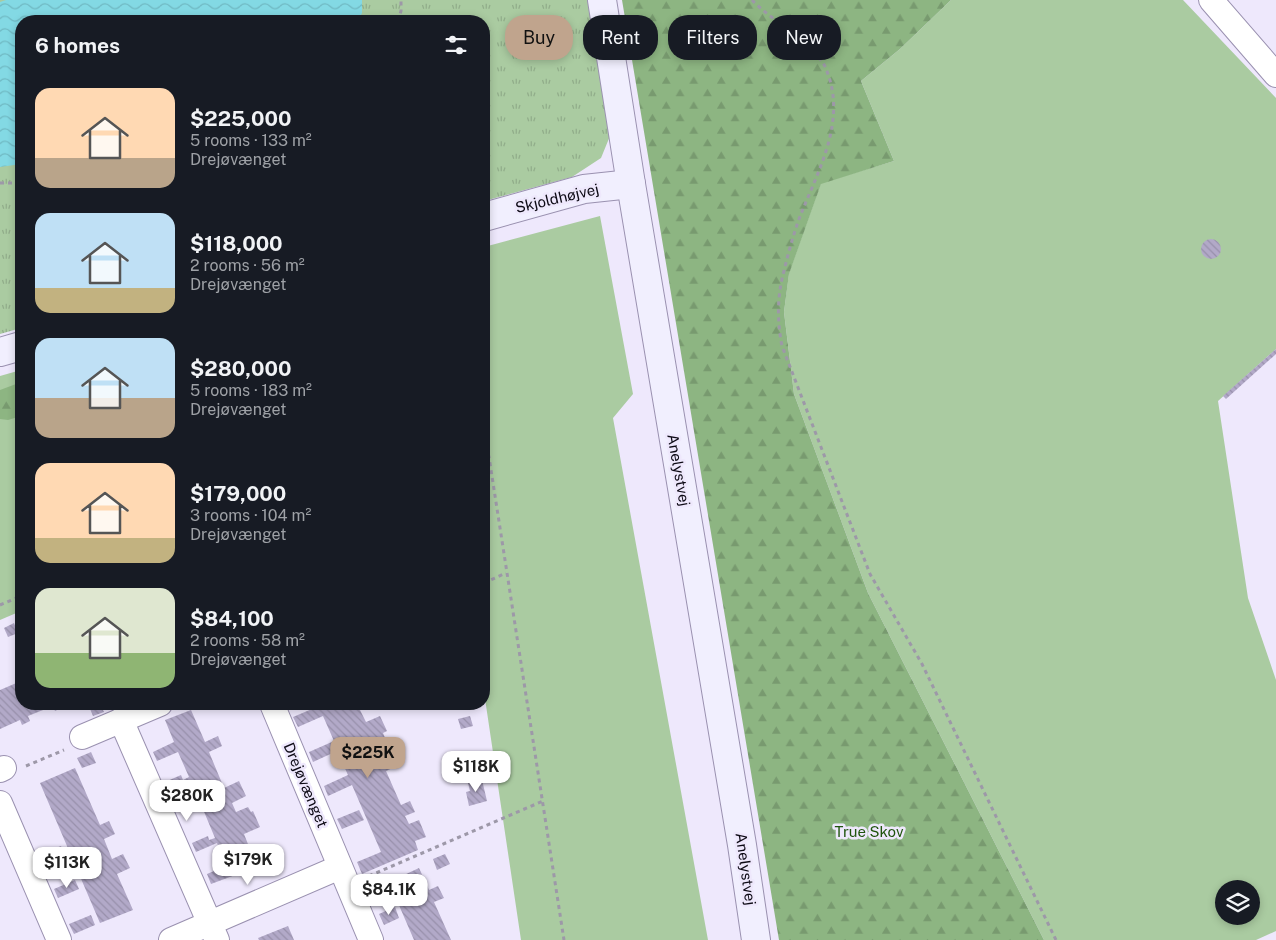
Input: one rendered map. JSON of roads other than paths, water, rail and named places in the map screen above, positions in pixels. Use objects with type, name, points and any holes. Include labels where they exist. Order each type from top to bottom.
[{"type":"street","name":"Anelystvej","points":[[602,0],[742,845],[756,940]]},
{"type":"street","points":[[1211,0],[1276,75]]},
{"type":"street","name":"Skjoldhøjvej","points":[[490,214],[584,188],[631,184]]},
{"type":"street","points":[[0,352],[15,348]]},
{"type":"street","points":[[82,737],[145,710]]},
{"type":"street","name":"Drejøvænget","points":[[275,710],[371,940]]},
{"type":"street","points":[[121,720],[213,932]]},
{"type":"street","points":[[0,803],[59,940]]},
{"type":"street","points":[[171,940],[213,932],[344,876]]},
{"type":"water","points":[[6,0],[362,0],[362,13],[361,15],[15,15],[15,165],[0,167],[0,2]]},
{"type":"park label","name":"True Skov","points":[[869,831]]}]
